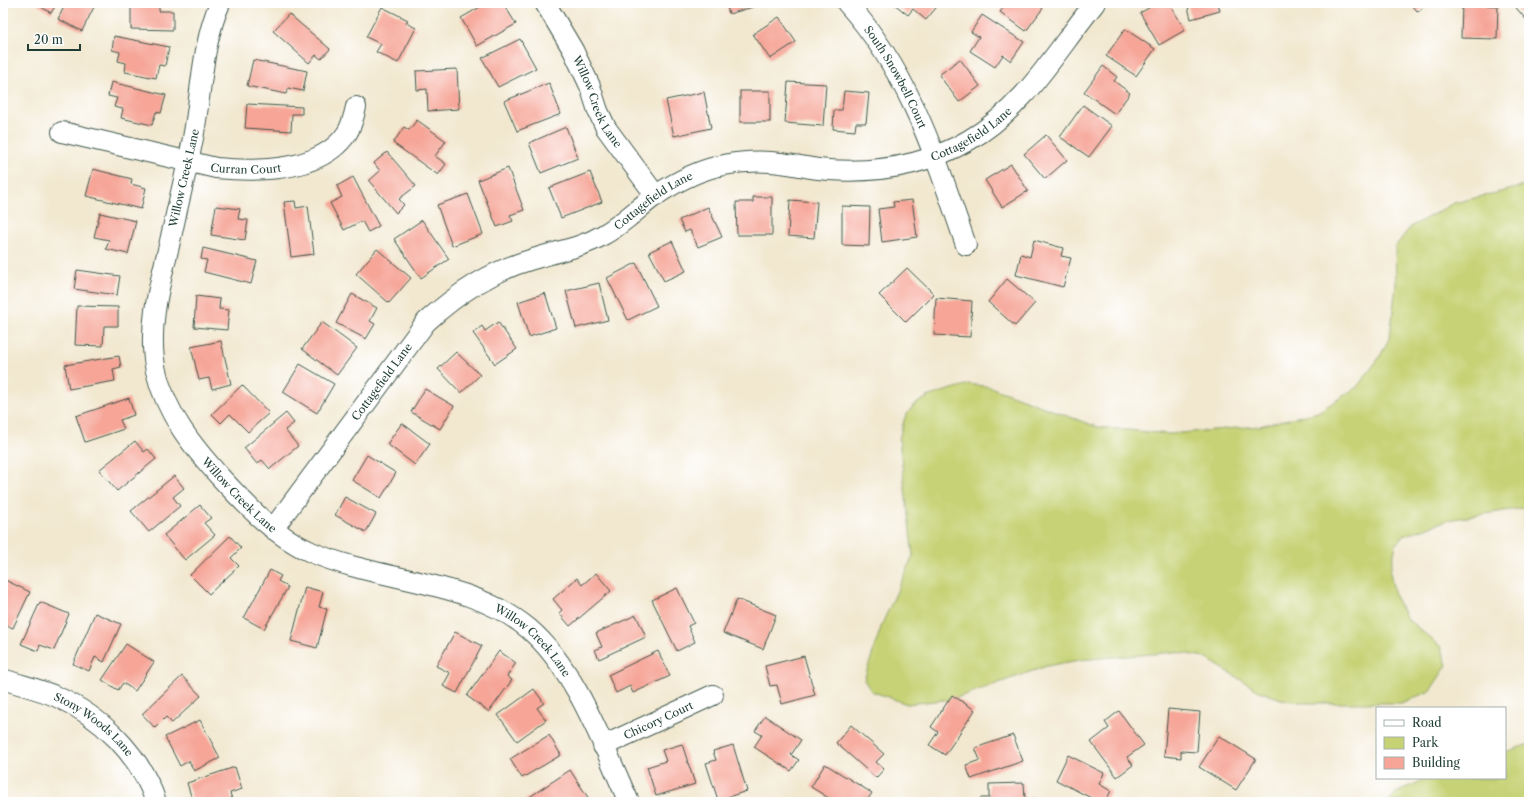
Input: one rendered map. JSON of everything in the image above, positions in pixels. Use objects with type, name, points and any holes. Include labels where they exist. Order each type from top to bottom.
[{"type":"street","name":"Willow Creek Lane","points":[[220,3],[208,35],[196,125],[157,302],[153,347],[156,371],[163,392],[182,432],[226,484],[273,529],[291,542],[334,560],[461,594],[507,613],[528,628],[544,643],[561,665],[574,686],[629,802]]},
{"type":"street","name":"Willow Creek Lane","points":[[546,3],[576,56],[590,86],[598,111],[606,128],[656,196]]},
{"type":"street","name":"South Snowbell Court","points":[[847,3],[891,60],[915,108],[935,156],[966,245]]},
{"type":"street","name":"Cottagefield Lane","points":[[273,529],[412,340],[426,322],[447,303],[495,273],[535,258],[584,245],[603,236],[656,196],[678,182],[722,165],[746,162],[770,162],[828,170],[854,171],[882,169],[911,164],[935,156],[968,140],[986,129],[1023,97],[1095,3]]},
{"type":"street","name":"Curran Court","points":[[62,132],[216,168],[259,170],[288,166],[307,161],[325,152],[339,142],[347,132],[356,107]]},
{"type":"street","name":"Stony Woods Lane","points":[[3,679],[56,696],[80,709],[99,722],[119,740],[134,760],[145,778],[156,802]]},
{"type":"street","name":"Chicory Court","points":[[603,746],[713,695]]},
{"type":"green space","points":[[1529,185],[1529,507],[1448,520],[1403,536],[1396,545],[1390,572],[1395,596],[1407,619],[1440,646],[1447,665],[1430,691],[1401,703],[1306,703],[1281,699],[1259,691],[1204,657],[1176,652],[1079,660],[1047,666],[953,699],[907,704],[871,691],[864,680],[882,624],[913,556],[899,439],[905,417],[913,406],[929,396],[969,384],[990,387],[1097,427],[1169,434],[1259,426],[1318,412],[1357,387],[1379,358],[1390,337],[1396,284],[1395,247],[1410,227],[1454,203]]},
{"type":"green space","points":[[1529,744],[1529,802],[1388,802],[1396,793],[1425,779],[1506,779],[1506,752]]},
{"type":"building","points":[[35,3],[57,3],[51,13]]},
{"type":"building","points":[[66,3],[96,3],[82,31],[58,19]]},
{"type":"building","points":[[131,3],[159,3],[159,11],[173,11],[173,30],[131,29]]},
{"type":"building","points":[[487,3],[503,3],[516,24],[477,46],[461,18]]},
{"type":"building","points":[[726,3],[763,3],[763,4],[729,14]]},
{"type":"building","points":[[893,3],[940,3],[926,20],[913,9],[908,15]]},
{"type":"building","points":[[1007,3],[1035,3],[1043,8],[1026,31],[1000,12]]},
{"type":"building","points":[[1157,3],[1169,3],[1185,30],[1159,45],[1140,13]]},
{"type":"building","points":[[1187,3],[1218,3],[1220,11],[1191,19]]},
{"type":"building","points":[[1410,3],[1429,3],[1418,12]]},
{"type":"building","points":[[1462,3],[1480,3],[1480,5],[1498,6],[1497,39],[1461,38]]},
{"type":"building","points":[[1512,3],[1529,3],[1529,23]]},
{"type":"building","points":[[382,7],[408,20],[406,23],[416,28],[398,63],[376,52],[381,44],[366,37]]},
{"type":"building","points":[[289,14],[330,49],[321,59],[316,55],[309,63],[273,31]]},
{"type":"building","points":[[982,15],[1024,42],[1011,61],[1003,55],[995,67],[970,51],[979,37],[971,32]]},
{"type":"building","points":[[779,17],[796,42],[770,59],[753,34]]},
{"type":"building","points":[[1125,29],[1155,49],[1136,76],[1106,56]]},
{"type":"building","points":[[114,36],[169,47],[165,66],[159,65],[156,78],[125,72],[126,63],[118,61],[120,52],[112,50]]},
{"type":"building","points":[[520,39],[536,68],[498,87],[482,58]]},
{"type":"building","points":[[960,59],[980,86],[959,102],[939,75]]},
{"type":"building","points":[[253,60],[307,71],[303,91],[288,88],[286,94],[247,86]]},
{"type":"building","points":[[1103,66],[1117,77],[1114,81],[1130,93],[1115,114],[1084,92]]},
{"type":"building","points":[[457,69],[459,109],[428,111],[427,89],[417,90],[416,71]]},
{"type":"building","points":[[111,82],[166,95],[161,113],[156,112],[152,125],[121,118],[123,109],[114,107],[117,98],[108,96]]},
{"type":"building","points":[[788,82],[826,84],[823,126],[785,123]]},
{"type":"building","points":[[549,83],[561,114],[517,131],[504,101]]},
{"type":"building","points":[[740,91],[770,91],[770,122],[740,122]]},
{"type":"building","points":[[844,91],[869,93],[866,123],[856,123],[855,131],[833,129],[834,110],[842,110]]},
{"type":"building","points":[[704,92],[711,128],[674,136],[666,100]]},
{"type":"building","points":[[247,104],[302,107],[302,114],[292,114],[291,131],[245,128]]},
{"type":"building","points":[[1083,105],[1112,126],[1089,157],[1060,137]]},
{"type":"building","points":[[417,120],[446,141],[435,156],[446,164],[438,175],[393,143],[404,127],[409,130]]},
{"type":"building","points":[[566,127],[578,158],[541,173],[529,143]]},
{"type":"building","points":[[1046,135],[1067,160],[1045,179],[1024,154]]},
{"type":"building","points":[[387,152],[416,186],[399,199],[404,205],[396,213],[369,181],[380,171],[374,163]]},
{"type":"building","points":[[1011,164],[1028,191],[1002,207],[985,180]]},
{"type":"building","points":[[508,168],[524,210],[510,215],[513,221],[497,227],[478,180]]},
{"type":"building","points":[[93,169],[132,179],[131,184],[146,188],[141,209],[86,196]]},
{"type":"building","points":[[590,172],[602,202],[561,218],[549,188]]},
{"type":"building","points":[[353,177],[379,226],[368,232],[362,221],[344,230],[330,203],[342,197],[337,186]]},
{"type":"building","points":[[468,194],[483,234],[452,246],[437,205]]},
{"type":"building","points":[[753,197],[772,197],[772,235],[737,235],[736,202],[753,202]]},
{"type":"building","points":[[790,200],[817,202],[814,238],[788,236]]},
{"type":"building","points":[[912,200],[917,237],[882,242],[878,209],[894,207],[893,202]]},
{"type":"building","points":[[295,201],[296,208],[308,206],[314,254],[291,257],[284,202]]},
{"type":"building","points":[[216,206],[240,209],[238,219],[248,220],[245,240],[211,235]]},
{"type":"building","points":[[842,206],[870,207],[869,246],[842,245]]},
{"type":"building","points":[[708,207],[722,237],[698,247],[690,230],[685,232],[679,220]]},
{"type":"building","points":[[100,213],[136,221],[128,254],[106,249],[109,240],[94,237]]},
{"type":"building","points":[[422,220],[449,259],[421,278],[394,239]]},
{"type":"building","points":[[1034,240],[1063,248],[1061,256],[1071,258],[1063,287],[1016,275],[1021,254],[1030,257]]},
{"type":"building","points":[[672,241],[686,271],[664,281],[649,252]]},
{"type":"building","points":[[203,248],[257,261],[251,284],[204,272],[207,260],[201,259]]},
{"type":"building","points":[[377,249],[411,278],[389,303],[356,274]]},
{"type":"building","points":[[636,263],[657,306],[628,320],[607,278]]},
{"type":"building","points":[[907,268],[934,294],[906,322],[879,295]]},
{"type":"building","points":[[77,270],[120,276],[117,295],[74,289]]},
{"type":"building","points":[[1007,279],[1035,303],[1015,326],[988,302]]},
{"type":"building","points":[[599,283],[608,320],[576,328],[566,291]]},
{"type":"building","points":[[545,293],[556,328],[529,337],[518,302]]},
{"type":"building","points":[[352,294],[377,308],[370,321],[375,324],[366,339],[336,323]]},
{"type":"building","points":[[196,296],[220,299],[219,309],[229,310],[227,330],[194,327]]},
{"type":"building","points":[[936,298],[972,301],[970,337],[934,335]]},
{"type":"building","points":[[77,306],[118,307],[118,326],[104,326],[103,346],[75,345]]},
{"type":"building","points":[[322,322],[357,348],[337,375],[302,349]]},
{"type":"building","points":[[498,322],[517,349],[495,364],[473,333],[482,326],[485,331]]},
{"type":"building","points":[[221,341],[231,384],[212,389],[209,378],[199,380],[191,347]]},
{"type":"building","points":[[456,352],[480,375],[461,393],[438,369]]},
{"type":"building","points":[[119,356],[121,367],[113,369],[115,381],[69,389],[65,365]]},
{"type":"building","points":[[300,364],[334,384],[317,413],[283,392]]},
{"type":"building","points":[[242,385],[269,413],[248,432],[230,414],[221,423],[212,414]]},
{"type":"building","points":[[425,389],[454,406],[440,429],[411,412]]},
{"type":"building","points":[[129,398],[134,415],[120,420],[124,429],[85,442],[76,416]]},
{"type":"building","points":[[286,413],[294,423],[285,430],[298,446],[270,469],[262,460],[257,464],[244,448]]},
{"type":"building","points":[[402,423],[430,444],[415,465],[387,444]]},
{"type":"building","points":[[135,441],[144,452],[148,449],[156,459],[117,491],[99,470]]},
{"type":"building","points":[[367,455],[396,473],[381,498],[352,480]]},
{"type":"building","points":[[174,476],[184,488],[173,497],[180,506],[149,532],[131,511]]},
{"type":"building","points":[[345,497],[376,514],[366,532],[335,515]]},
{"type":"building","points":[[200,505],[211,518],[204,523],[215,535],[185,560],[164,535]]},
{"type":"building","points":[[230,536],[241,548],[231,558],[239,566],[209,594],[190,575]]},
{"type":"building","points":[[270,570],[281,576],[278,581],[288,587],[264,629],[244,618]]},
{"type":"building","points":[[596,573],[611,591],[570,626],[559,613],[562,610],[553,599],[577,578],[582,585]]},
{"type":"building","points":[[5,580],[30,592],[13,628],[5,625],[3,630],[3,584]]},
{"type":"building","points":[[305,587],[323,592],[319,607],[327,609],[317,648],[291,641]]},
{"type":"building","points":[[677,588],[694,623],[688,626],[695,642],[677,651],[652,600]]},
{"type":"building","points":[[737,599],[776,615],[763,649],[723,633]]},
{"type":"building","points":[[40,602],[69,614],[54,650],[40,645],[38,651],[21,644]]},
{"type":"building","points":[[95,613],[121,624],[104,662],[95,657],[89,671],[73,664]]},
{"type":"building","points":[[636,615],[646,637],[599,659],[595,650],[602,647],[596,633]]},
{"type":"building","points":[[455,632],[482,646],[457,693],[443,686],[450,673],[436,666]]},
{"type":"building","points":[[126,644],[154,662],[135,691],[123,683],[118,690],[102,680]]},
{"type":"building","points":[[499,651],[516,663],[507,676],[512,680],[489,712],[467,696]]},
{"type":"building","points":[[658,651],[670,676],[633,693],[630,686],[616,693],[608,675]]},
{"type":"building","points":[[804,656],[815,695],[782,704],[777,685],[770,686],[765,666]]},
{"type":"building","points":[[182,676],[201,696],[172,723],[166,717],[155,728],[142,714]]},
{"type":"building","points":[[534,689],[544,703],[537,708],[546,720],[517,741],[498,715]]},
{"type":"building","points":[[952,695],[975,710],[945,755],[929,745],[938,732],[931,727]]},
{"type":"building","points":[[1168,709],[1200,712],[1197,752],[1181,751],[1181,758],[1164,756]]},
{"type":"building","points":[[1119,711],[1144,745],[1127,757],[1133,765],[1117,777],[1091,742],[1109,728],[1105,722]]},
{"type":"building","points":[[765,716],[801,740],[791,755],[799,760],[791,771],[754,747],[762,735],[755,731]]},
{"type":"building","points":[[200,720],[220,758],[194,771],[189,761],[180,766],[165,737]]},
{"type":"building","points":[[851,725],[884,754],[876,762],[884,769],[876,778],[836,743]]},
{"type":"building","points":[[549,735],[561,755],[522,778],[510,759]]},
{"type":"building","points":[[1013,735],[1023,761],[971,779],[966,765],[980,760],[975,748]]},
{"type":"building","points":[[1219,736],[1256,759],[1236,790],[1199,767]]},
{"type":"building","points":[[682,744],[695,784],[656,796],[647,767],[666,761],[662,750]]},
{"type":"building","points":[[733,745],[747,791],[718,800],[706,763],[716,760],[713,751]]},
{"type":"building","points":[[1068,755],[1104,773],[1099,784],[1111,791],[1105,802],[1099,802],[1056,780]]},
{"type":"building","points":[[825,764],[872,793],[866,802],[835,802],[811,787]]},
{"type":"building","points":[[235,767],[242,789],[230,793],[233,802],[201,802],[201,799],[193,802],[187,783]]},
{"type":"building","points":[[570,770],[589,799],[584,802],[527,802],[525,800]]},
{"type":"building","points":[[1024,783],[1025,799],[1035,798],[1035,802],[981,802],[980,798],[989,798],[989,784]]}]
